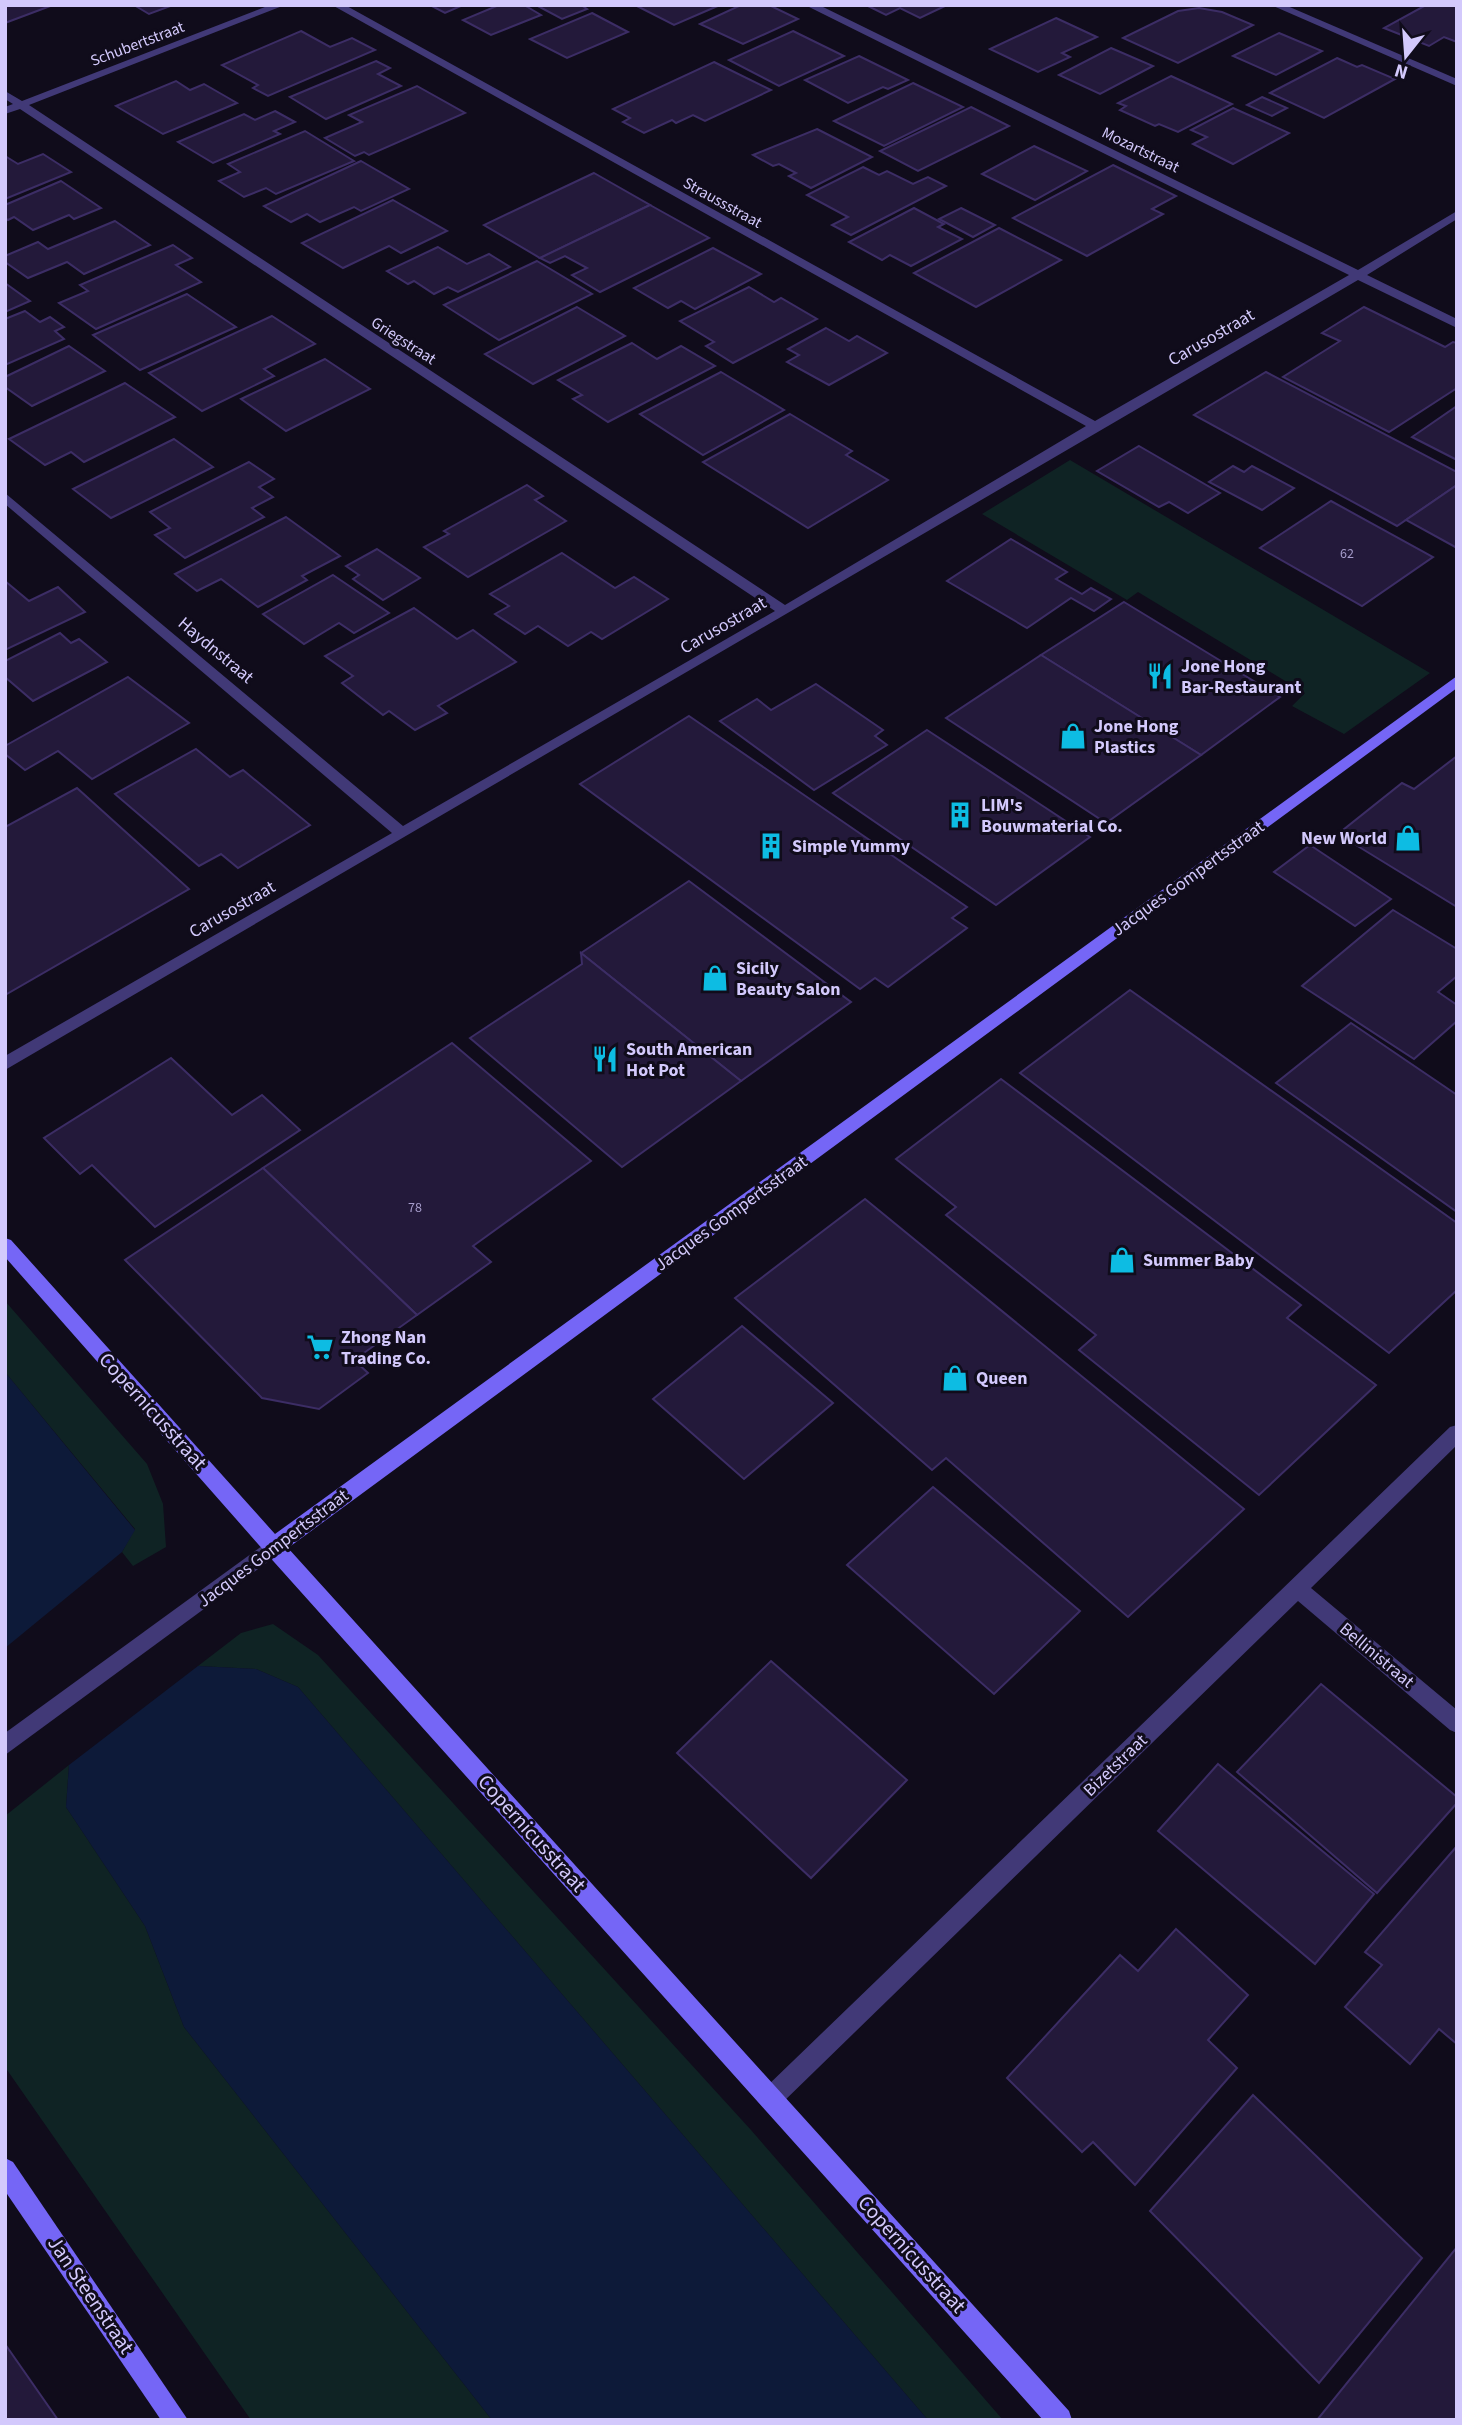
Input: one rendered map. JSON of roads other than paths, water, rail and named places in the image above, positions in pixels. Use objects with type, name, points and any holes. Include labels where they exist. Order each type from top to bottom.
[{"type":"street","name":"Schubertstraat","points":[[5,111],[280,5]]},
{"type":"street","name":"Straussstraat","points":[[337,5],[1095,426]]},
{"type":"street","name":"Mozartstraat","points":[[810,5],[1457,324]]},
{"type":"street","points":[[1276,5],[1457,83]]},
{"type":"street","name":"Griegstraat","points":[[5,94],[785,611]]},
{"type":"street","name":"Carusostraat","points":[[5,1064],[785,611],[1095,426],[1360,274],[1457,214]]},
{"type":"street","name":"Haydnstraat","points":[[5,496],[402,833]]},
{"type":"street","name":"Jacques Gompertsstraat","points":[[5,1745],[1457,681]]},
{"type":"street","name":"Copernicusstraat","points":[[5,1245],[273,1547],[772,2097],[1060,2420]]},
{"type":"street","name":"Bizetstraat","points":[[772,2097],[1457,1433]]},
{"type":"street","name":"Bellinistraat","points":[[1297,1588],[1457,1723]]},
{"type":"street","name":"Jan Steenstraat","points":[[5,2170],[176,2420]]},
{"type":"water","points":[[5,1372],[135,1530],[122,1552],[5,1648]]},
{"type":"water","points":[[198,1666],[256,1669],[298,1687],[928,2420],[492,2420],[184,2027],[145,1926],[66,1807],[69,1765]]},
{"type":"place","name":"Jone Hong Bar-Restaurant","points":[[1160,676]]},
{"type":"place","name":"Jone Hong Plastics","points":[[1073,736]]},
{"type":"place","name":"LIM's Bouwmaterial Co.","points":[[960,815]]},
{"type":"place","name":"New World","points":[[1408,838]]},
{"type":"place","name":"Simple Yummy","points":[[771,846]]},
{"type":"place","name":"Sicily Beauty Salon","points":[[715,978]]},
{"type":"place","name":"South American Hot Pot","points":[[605,1059]]},
{"type":"place","name":"Summer Baby","points":[[1122,1260]]},
{"type":"place","name":"Zhong Nan Trading Co.","points":[[320,1347]]},
{"type":"place","name":"Queen","points":[[955,1378]]}]
